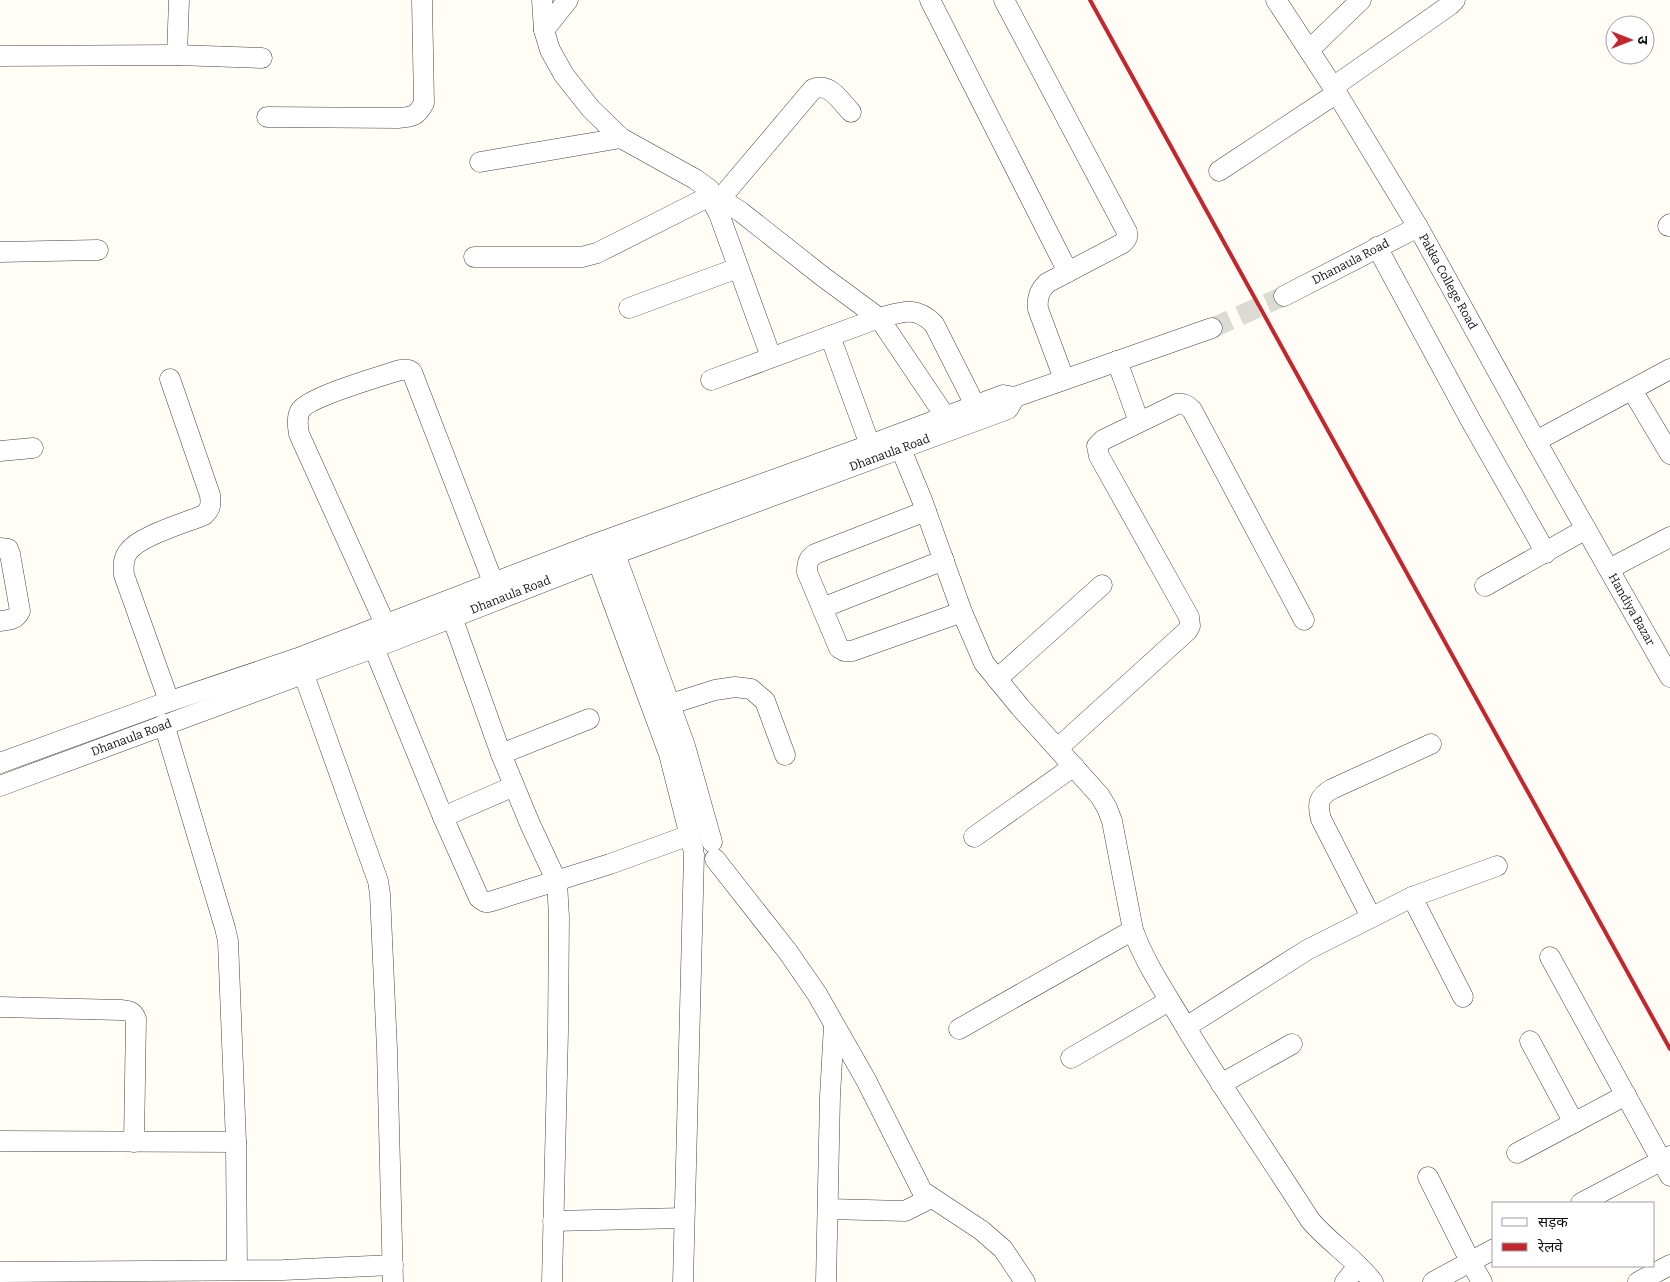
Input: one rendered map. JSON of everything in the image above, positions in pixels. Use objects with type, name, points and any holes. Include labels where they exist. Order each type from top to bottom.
[{"type":"street","points":[[177,55],[179,0]]},
{"type":"street","points":[[267,117],[398,118],[410,117],[419,112],[424,103],[422,0]]},
{"type":"street","points":[[542,0],[544,30],[550,50],[564,75],[592,109],[621,138],[695,180],[709,189],[713,195],[771,358]]},
{"type":"street","points":[[544,30],[568,0]]},
{"type":"street","points":[[930,0],[1068,272]]},
{"type":"street","points":[[1004,0],[1127,232],[1127,238],[1123,244],[1047,283],[1040,290],[1037,299],[1038,309],[1064,379]]},
{"type":"street","name":"Pakka College Road","points":[[1276,0],[1335,90],[1418,227],[1609,569]]},
{"type":"street","points":[[1309,50],[1361,0]]},
{"type":"street","points":[[1219,171],[1335,90],[1455,0]]},
{"type":"street","points":[[0,56],[177,55],[262,58]]},
{"type":"street","points":[[474,257],[582,257],[597,253],[713,195],[813,89],[819,87],[830,90],[851,112]]},
{"type":"street","points":[[480,162],[621,138]]},
{"type":"street","points":[[713,195],[741,212],[878,318],[945,416]]},
{"type":"street","name":"Dhanaula Road","points":[[1284,296],[1418,227]]},
{"type":"street","points":[[1376,247],[1546,553]]},
{"type":"street","points":[[0,252],[98,250]]},
{"type":"street","points":[[629,308],[738,268]]},
{"type":"street","points":[[711,380],[878,318],[900,312],[915,312],[926,316],[934,324],[975,405]]},
{"type":"street","name":"Dhanaula Road","points":[[0,763],[169,701],[374,648],[389,632],[452,617],[603,549],[870,445],[898,442],[945,416],[1003,395],[1015,397],[1212,328]]},
{"type":"street","points":[[830,336],[870,445]]},
{"type":"street","points":[[1116,361],[1139,422]]},
{"type":"street","points":[[1536,441],[1670,369]]},
{"type":"street","points":[[389,632],[299,434],[297,422],[301,410],[318,398],[400,370],[412,372],[493,582]]},
{"type":"street","points":[[169,701],[124,575],[123,562],[128,552],[139,541],[204,515],[209,510],[211,504],[210,495],[170,379]]},
{"type":"street","points":[[1632,390],[1670,454]]},
{"type":"street","name":"Dhanaula Road","points":[[0,786],[164,724],[301,666],[389,632],[493,582],[603,549],[898,442],[1008,410],[1015,397]]},
{"type":"street","points":[[1058,748],[1187,631],[1190,626],[1189,616],[1097,451],[1097,446],[1103,440],[1177,404],[1188,405],[1304,620]]},
{"type":"street","points":[[898,442],[926,511],[962,612],[984,663],[1100,796],[1107,808],[1112,821],[1133,930],[1137,942],[1169,1001],[1310,1220],[1327,1240],[1358,1266],[1373,1282]]},
{"type":"street","points":[[0,451],[33,448]]},
{"type":"street","points":[[926,511],[815,554],[807,564],[807,572],[839,648],[844,651],[852,651],[962,612]]},
{"type":"street","points":[[1485,586],[1586,530]]},
{"type":"street","points":[[1609,569],[1670,537]]},
{"type":"street","points":[[0,548],[8,549],[10,554],[20,611],[18,616],[13,619],[0,621]]},
{"type":"street","points":[[603,549],[662,707],[688,755],[714,851],[798,966],[834,1025],[866,1080],[918,1186],[931,1198],[980,1230],[1003,1249],[1025,1282]]},
{"type":"street","points":[[822,608],[944,560]]},
{"type":"street","name":"Handiya Bazar","points":[[1609,569],[1670,677]]},
{"type":"street","points":[[997,679],[1102,585]]},
{"type":"street","points":[[452,617],[501,754],[557,882],[559,917],[558,1013],[552,1282]]},
{"type":"street","points":[[374,648],[443,817],[479,898],[484,902],[692,846]]},
{"type":"street","points":[[0,1272],[196,1276],[237,1270],[283,1276],[393,1274],[387,1049],[380,894],[378,881],[301,666]]},
{"type":"street","points":[[662,707],[715,690],[735,687],[751,689],[765,701],[785,755]]},
{"type":"street","points":[[662,707],[669,754],[692,846],[698,862],[708,864],[714,851]]},
{"type":"street","points":[[501,754],[589,719]]},
{"type":"street","points":[[164,724],[228,942],[236,1142],[237,1270]]},
{"type":"street","points":[[1371,917],[1321,819],[1319,811],[1320,798],[1332,789],[1431,744]]},
{"type":"street","points":[[974,837],[1074,766]]},
{"type":"street","points":[[443,817],[514,786]]},
{"type":"street","points":[[684,1282],[692,846]]},
{"type":"street","points":[[1186,1027],[1306,950],[1412,897],[1496,866]]},
{"type":"street","points":[[1412,897],[1463,997]]},
{"type":"street","points":[[959,1029],[1133,930]]},
{"type":"street","points":[[1550,957],[1626,1095],[1667,1164],[1582,1202]]},
{"type":"street","points":[[1071,1058],[1169,1001]]},
{"type":"street","points":[[0,1007],[121,1010],[130,1011],[134,1014],[136,1018],[134,1142]]},
{"type":"street","points":[[826,1282],[830,1096],[834,1025]]},
{"type":"street","points":[[1530,1040],[1574,1123]]},
{"type":"street","points":[[1221,1084],[1292,1044]]},
{"type":"street","points":[[1517,1153],[1626,1095]]},
{"type":"street","points":[[0,1142],[236,1142]]},
{"type":"street","points":[[1428,1177],[1482,1282]]},
{"type":"street","points":[[828,1209],[905,1211],[931,1198]]},
{"type":"street","points":[[552,1221],[684,1218]]},
{"type":"street","points":[[1433,1282],[1492,1250]]},
{"type":"street","points":[[1638,1282],[1670,1265]]},
{"type":"street","points":[[1345,1282],[1358,1266]]},
{"type":"tunnel","points":[[1212,328],[1284,296]]},
{"type":"railway","points":[[1090,0],[1670,1049]]}]
